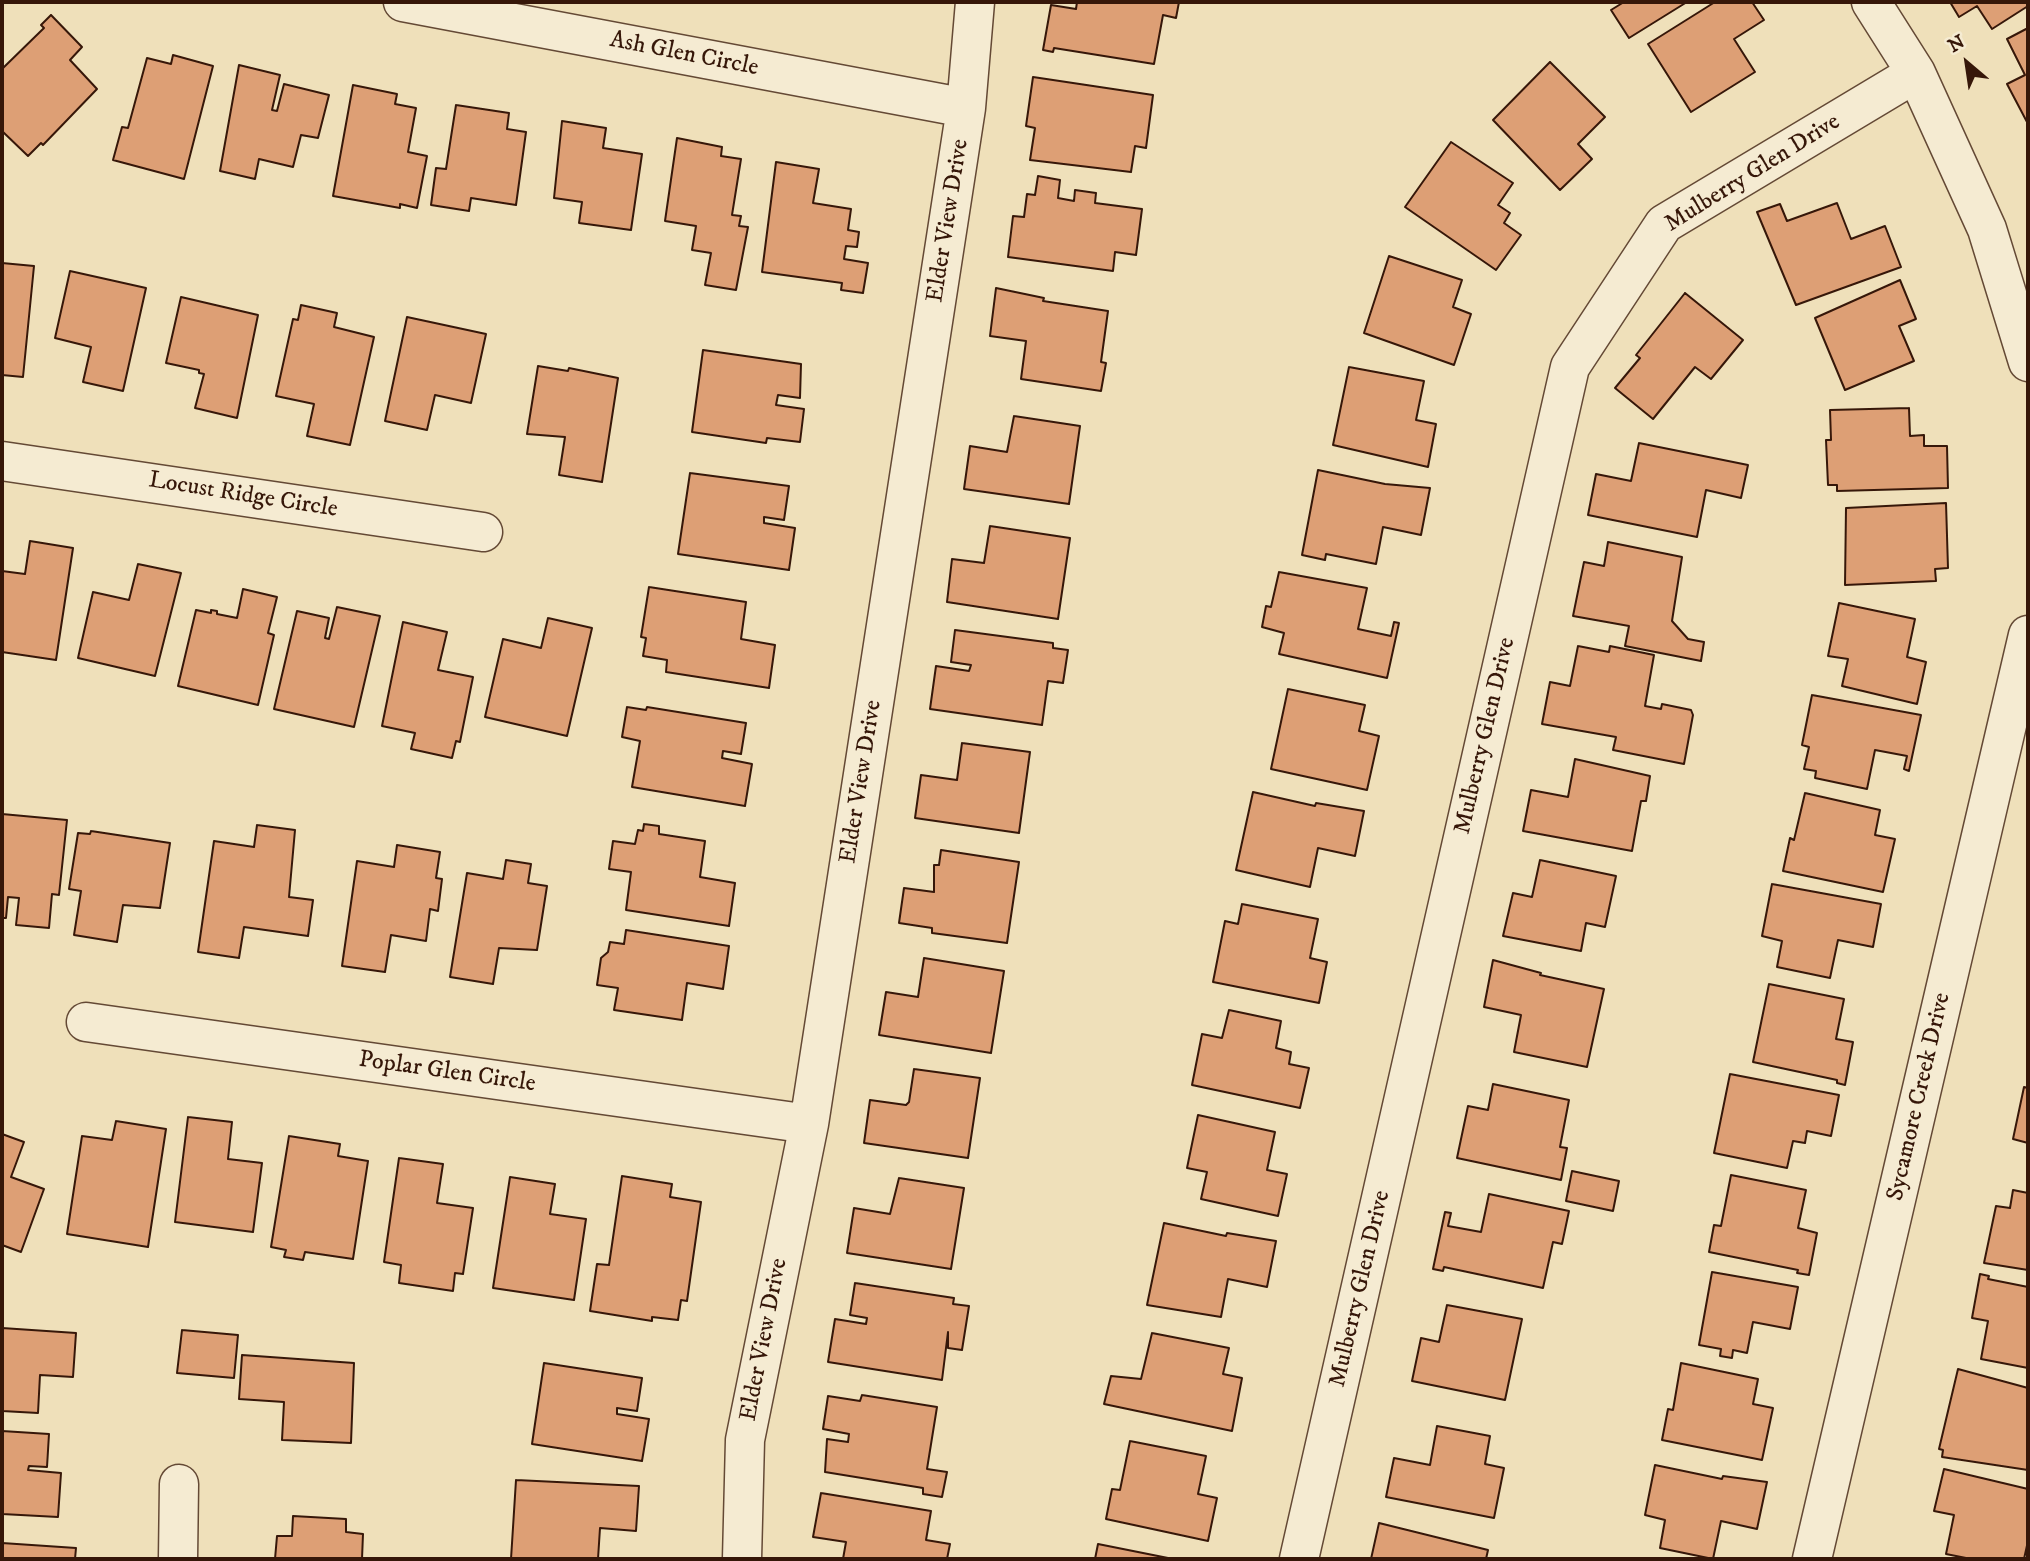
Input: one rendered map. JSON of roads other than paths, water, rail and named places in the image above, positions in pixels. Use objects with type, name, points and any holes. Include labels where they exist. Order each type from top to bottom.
[{"type":"street","name":"Ash Glen Circle","points":[[402,2],[966,108]]},
{"type":"street","name":"Elder View Drive","points":[[742,1559],[745,1440],[809,1124],[966,108],[975,2]]},
{"type":"street","points":[[1871,2],[1916,73],[1987,229],[2028,362]]},
{"type":"street","name":"Mulberry Glen Drive","points":[[1299,1559],[1570,367],[1664,224],[1916,73]]},
{"type":"street","name":"Locust Ridge Circle","points":[[2,461],[483,532]]},
{"type":"street","name":"Sycamore Creek Drive","points":[[1812,1559],[2028,635]]},
{"type":"street","name":"Poplar Glen Circle","points":[[86,1023],[809,1124]]},
{"type":"street","points":[[178,1484],[178,1559]]}]
